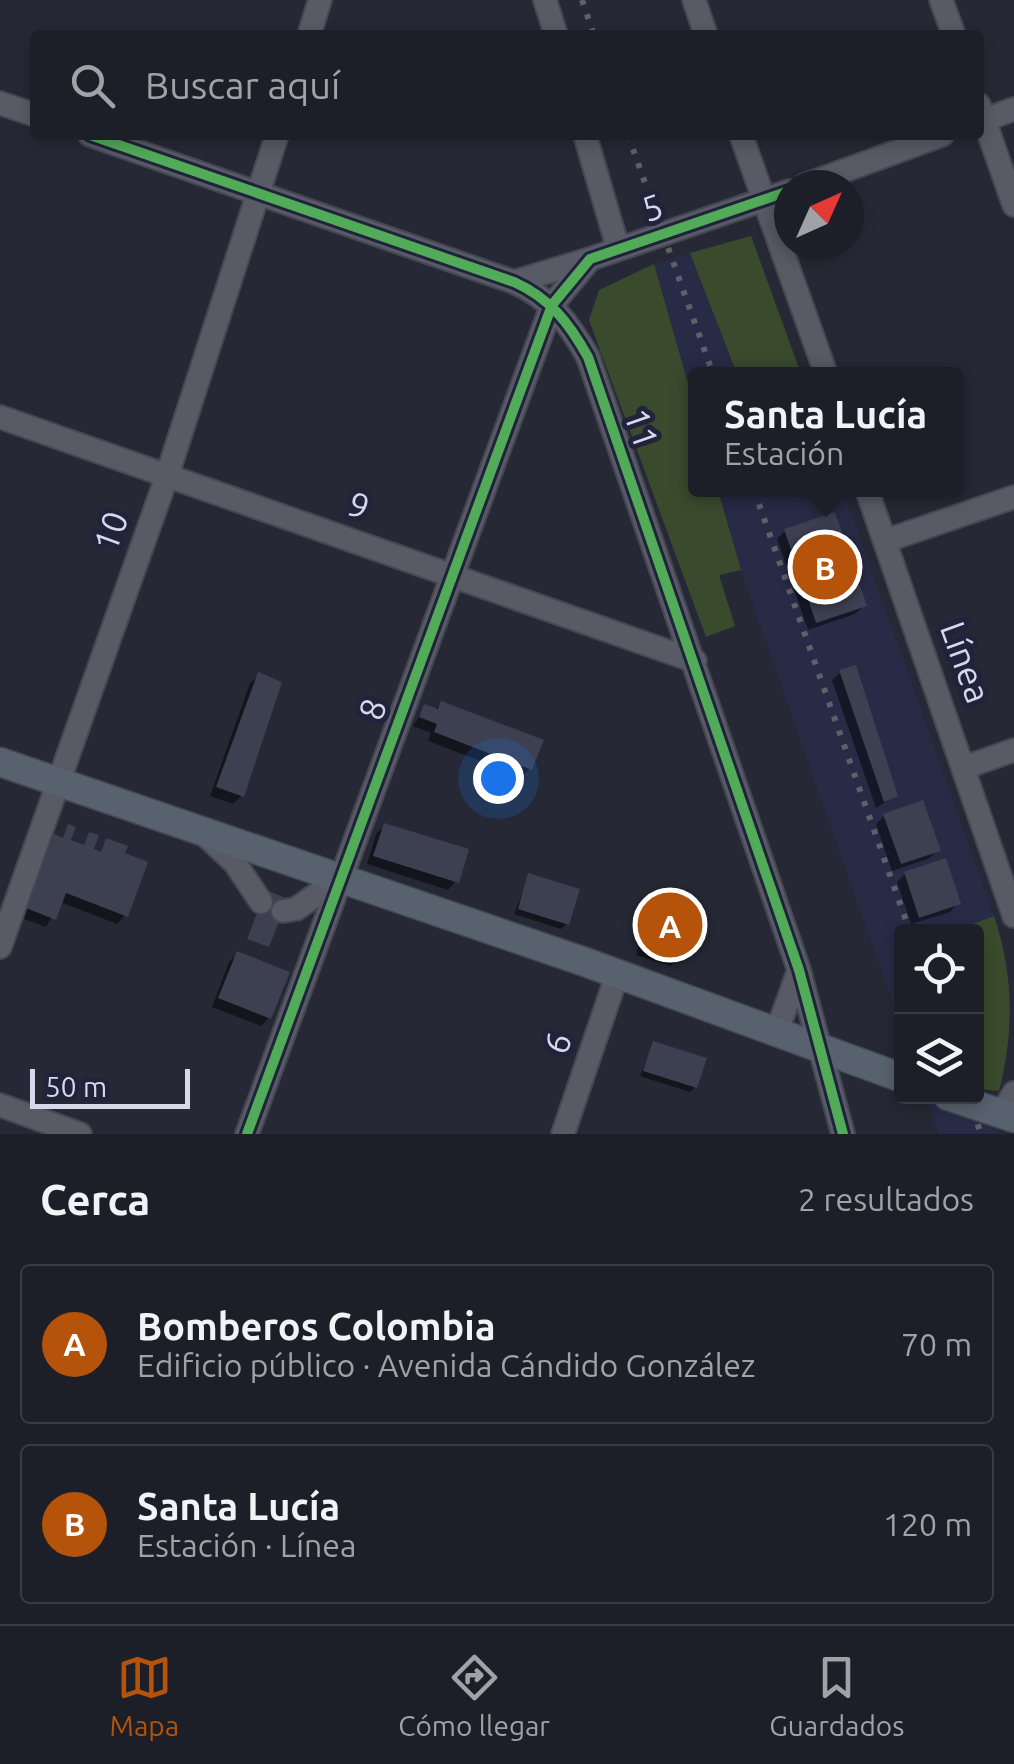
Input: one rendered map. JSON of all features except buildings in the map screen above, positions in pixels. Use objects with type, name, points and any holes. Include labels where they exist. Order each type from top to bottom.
[{"type":"main road","points":[[0,762],[894,1075]]},
{"type":"main road","points":[[984,1103],[1010,1108]]},
{"type":"street","points":[[310,30],[320,0]]},
{"type":"street","points":[[545,0],[554,30]]},
{"type":"street","points":[[694,0],[704,30]]},
{"type":"street","points":[[941,0],[952,30]]},
{"type":"street","points":[[0,103],[30,114]]},
{"type":"street","points":[[984,115],[1014,110]]},
{"type":"street","points":[[984,124],[1014,205]]},
{"type":"street","name":"11","points":[[104,140],[514,282],[552,305],[588,356],[799,970],[820,1046]]},
{"type":"street","name":"10","points":[[0,947],[167,476],[275,140]]},
{"type":"street","points":[[586,140],[618,248]]},
{"type":"street","points":[[743,140],[824,367]]},
{"type":"street","points":[[846,170],[928,140]]},
{"type":"street","name":"5","points":[[552,305],[590,260],[774,196]]},
{"type":"street","points":[[514,282],[590,260]]},
{"type":"street","name":"8","points":[[247,1134],[552,305]]},
{"type":"street","name":"9","points":[[0,417],[695,661]]},
{"type":"street","name":"Línea","points":[[869,497],[966,767],[1014,916]]},
{"type":"street","points":[[885,541],[1014,497]]},
{"type":"street","points":[[966,767],[1014,750]]},
{"type":"street","points":[[201,830],[272,906],[296,910],[340,878]]},
{"type":"street","points":[[777,1031],[799,970]]},
{"type":"street","name":"6","points":[[562,1134],[617,975]]},
{"type":"street","points":[[820,1046],[843,1134]]},
{"type":"street","points":[[0,1105],[80,1134]]},
{"type":"shaded area","points":[[690,253],[734,367],[688,367],[688,383],[654,264]]},
{"type":"shaded area","points":[[720,497],[845,497],[994,916],[973,924],[894,924],[894,1007],[741,570]]},
{"type":"shaded area","points":[[984,1096],[999,1134],[939,1134],[928,1104],[984,1104]]},
{"type":"green space","points":[[751,236],[798,367],[734,367],[690,253]]},
{"type":"green space","points":[[654,264],[688,383],[688,497],[720,497],[741,570],[719,575],[735,626],[706,637],[589,320],[599,290]]},
{"type":"green space","points":[[994,916],[1005,960],[1009,1026],[999,1091],[984,1089],[984,924],[973,924]]},
{"type":"railway","points":[[582,0],[592,30]]},
{"type":"railway","points":[[630,140],[711,367]]},
{"type":"railway","points":[[756,497],[907,924]]},
{"type":"railway","points":[[971,1104],[981,1134]]},
{"type":"cycle path","points":[[104,140],[514,282],[538,296],[566,323],[588,357],[799,970],[843,1134]]},
{"type":"cycle path","points":[[247,1134],[552,305],[590,259],[774,196]]},
{"type":"place","name":"Santa Lucía","points":[[825,567]]},
{"type":"place","name":"Bomberos Colombia","points":[[670,925]]}]
